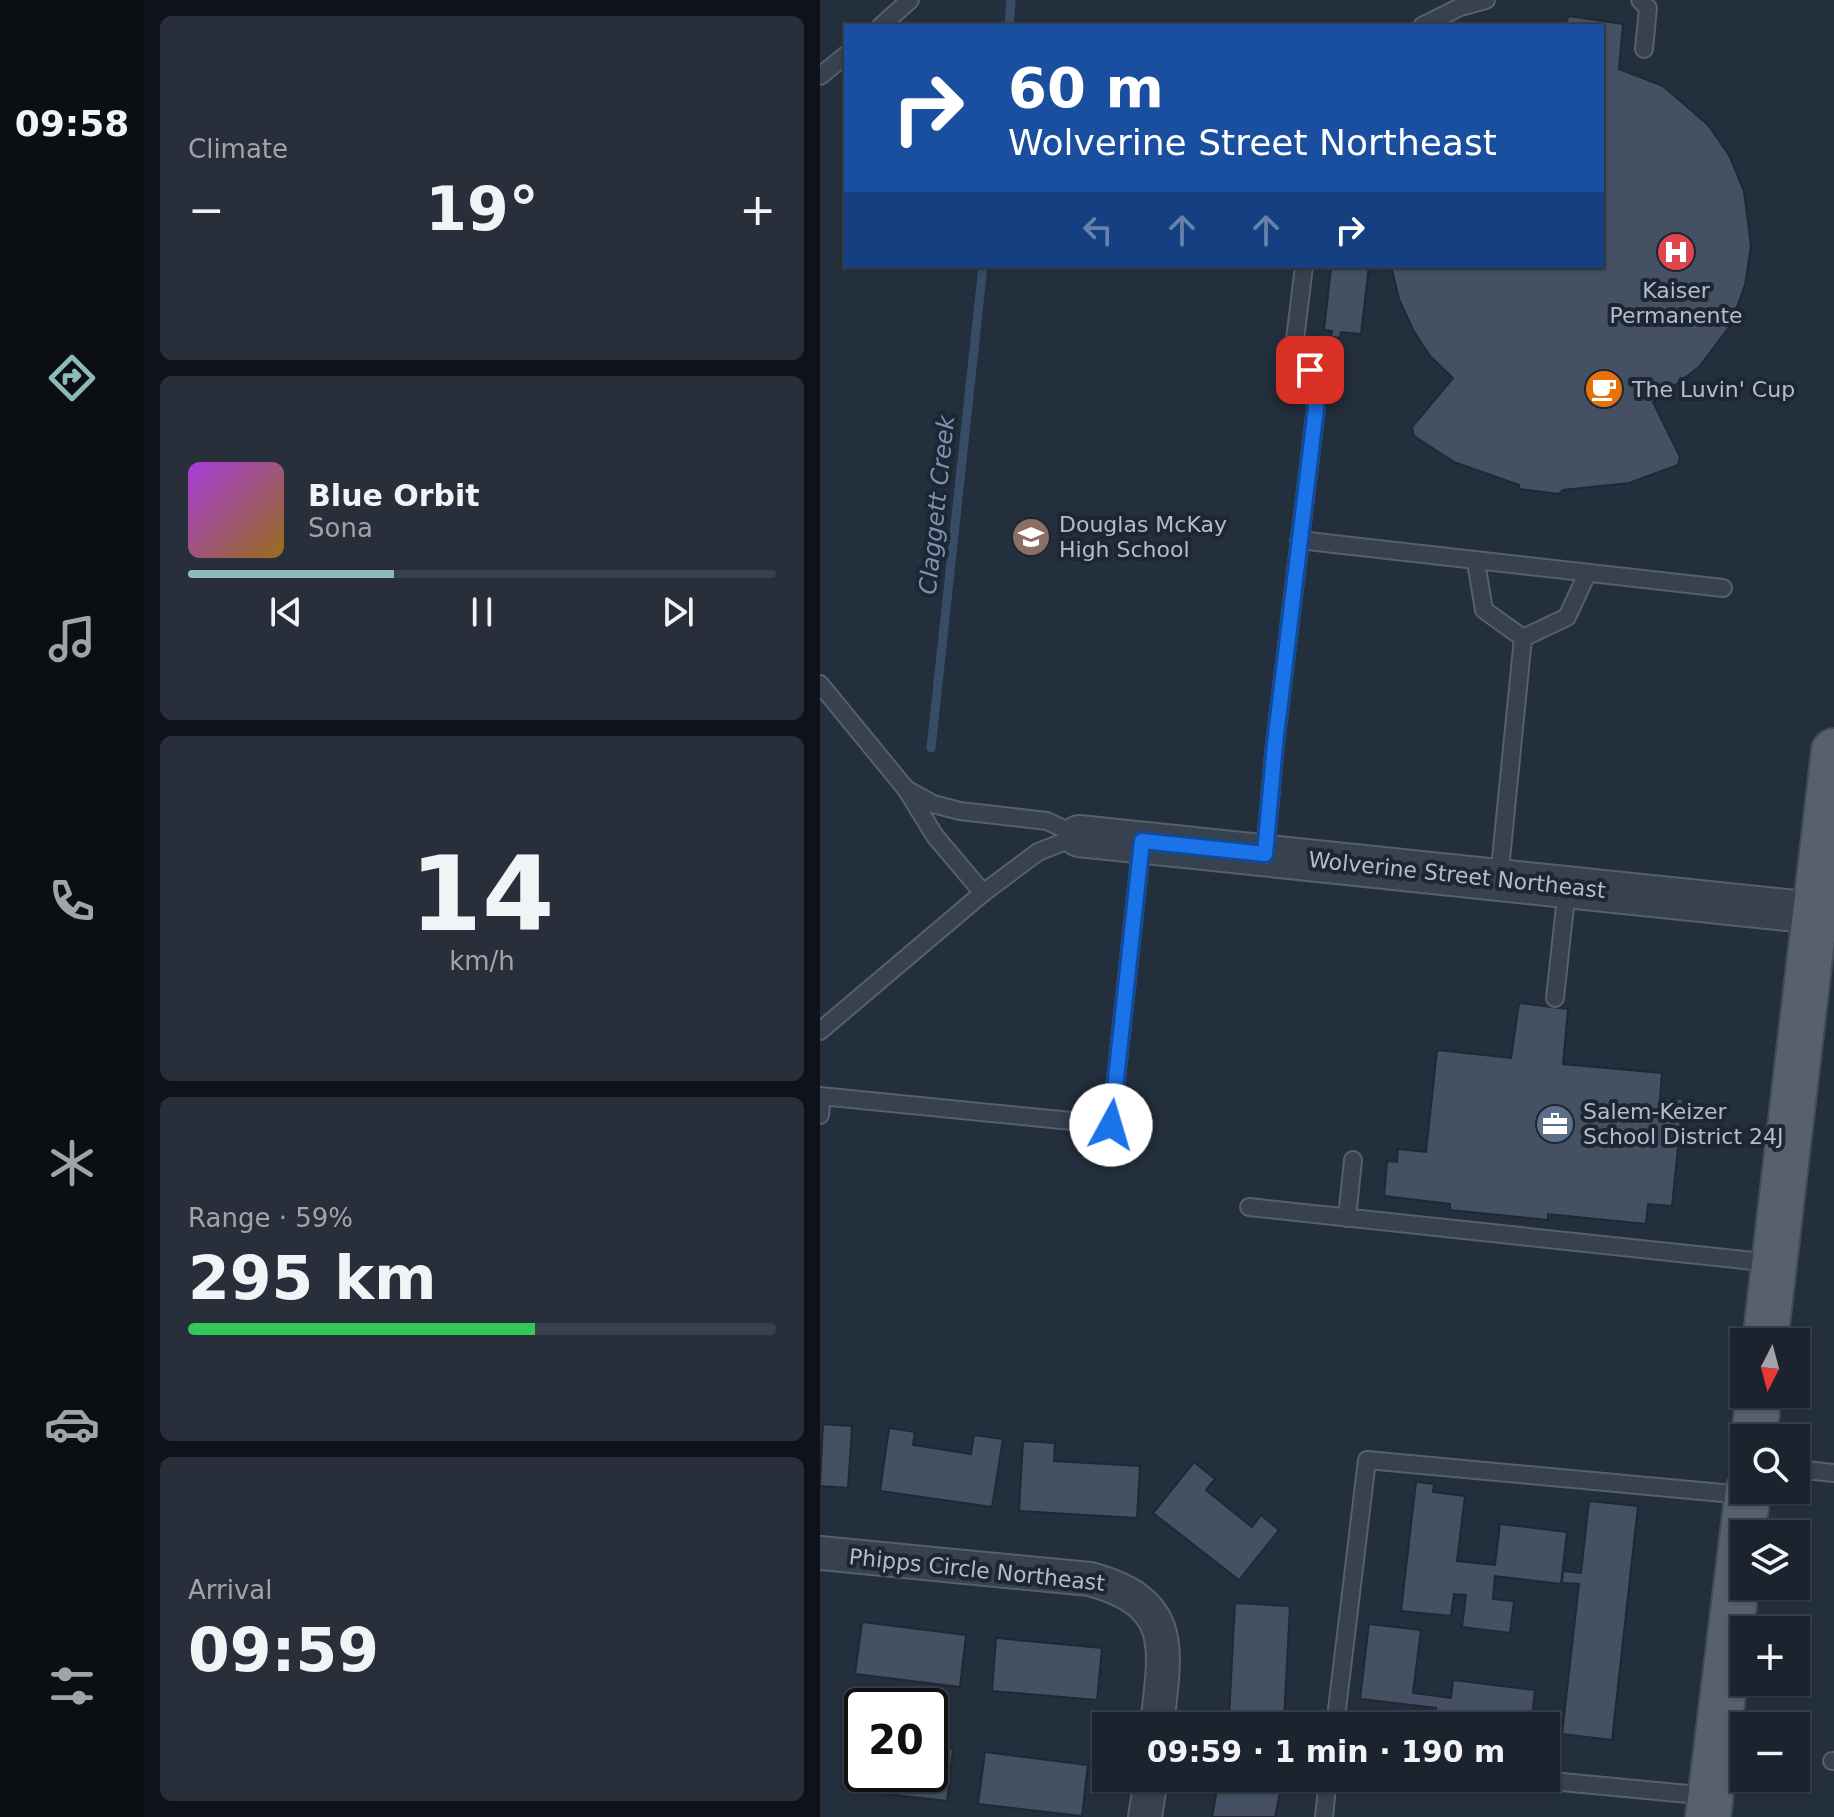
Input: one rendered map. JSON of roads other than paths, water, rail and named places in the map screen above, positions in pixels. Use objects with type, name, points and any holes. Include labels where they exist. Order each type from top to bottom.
[{"type":"main road","points":[[1767,1328],[1824,913],[1834,751]]},
{"type":"main road","points":[[1709,1807],[1747,1504]]},
{"type":"street","name":"Wolverine Street Northeast","points":[[1079,836],[1824,913]]},
{"type":"street","name":"Phipps Circle Northeast","points":[[820,1553],[1090,1579],[1116,1586],[1143,1602],[1158,1620],[1165,1648],[1158,1712]]},
{"type":"street","points":[[1145,1817],[1149,1792]]},
{"type":"lane","points":[[883,24],[910,0]]},
{"type":"lane","points":[[1426,24],[1460,7],[1486,0]]},
{"type":"lane","points":[[1640,0],[1648,8],[1644,49]]},
{"type":"lane","points":[[820,76],[844,57]]},
{"type":"lane","points":[[1265,854],[1316,408],[1310,370],[1295,340],[1304,268]]},
{"type":"lane","points":[[1299,540],[1723,588]]},
{"type":"lane","points":[[1476,562],[1484,610],[1523,638]]},
{"type":"lane","points":[[1523,638],[1567,617],[1587,574]]},
{"type":"lane","points":[[1499,881],[1523,638]]},
{"type":"lane","points":[[820,684],[906,789],[935,836],[983,893]]},
{"type":"lane","points":[[906,789],[933,804],[960,811],[1047,821],[1079,836]]},
{"type":"lane","points":[[820,1031],[983,893],[1038,852],[1079,836]]},
{"type":"lane","points":[[820,1115],[821,1096],[1111,1125],[1142,841]]},
{"type":"lane","points":[[1555,998],[1567,888]]},
{"type":"lane","points":[[1347,1218],[1353,1160]]},
{"type":"lane","points":[[1249,1207],[1775,1263]]},
{"type":"lane","points":[[1337,1712],[1367,1460],[1730,1491]]},
{"type":"lane","points":[[1810,1470],[1834,1473]]},
{"type":"lane","points":[[1560,1784],[1709,1807]]},
{"type":"lane","points":[[1324,1817],[1327,1792]]},
{"type":"waterway","name":"Claggett Creek","points":[[1009,24],[1011,0]]},
{"type":"waterway","name":"Claggett Creek","points":[[931,748],[983,268]]},
{"type":"place","name":"Kaiser Permanente","points":[[1676,252]]},
{"type":"place","name":"The Luvin' Cup","points":[[1604,389]]},
{"type":"place","name":"Douglas McKay High School","points":[[1031,537]]},
{"type":"place","name":"Salem-Keizer School District 24J","points":[[1555,1124]]}]
